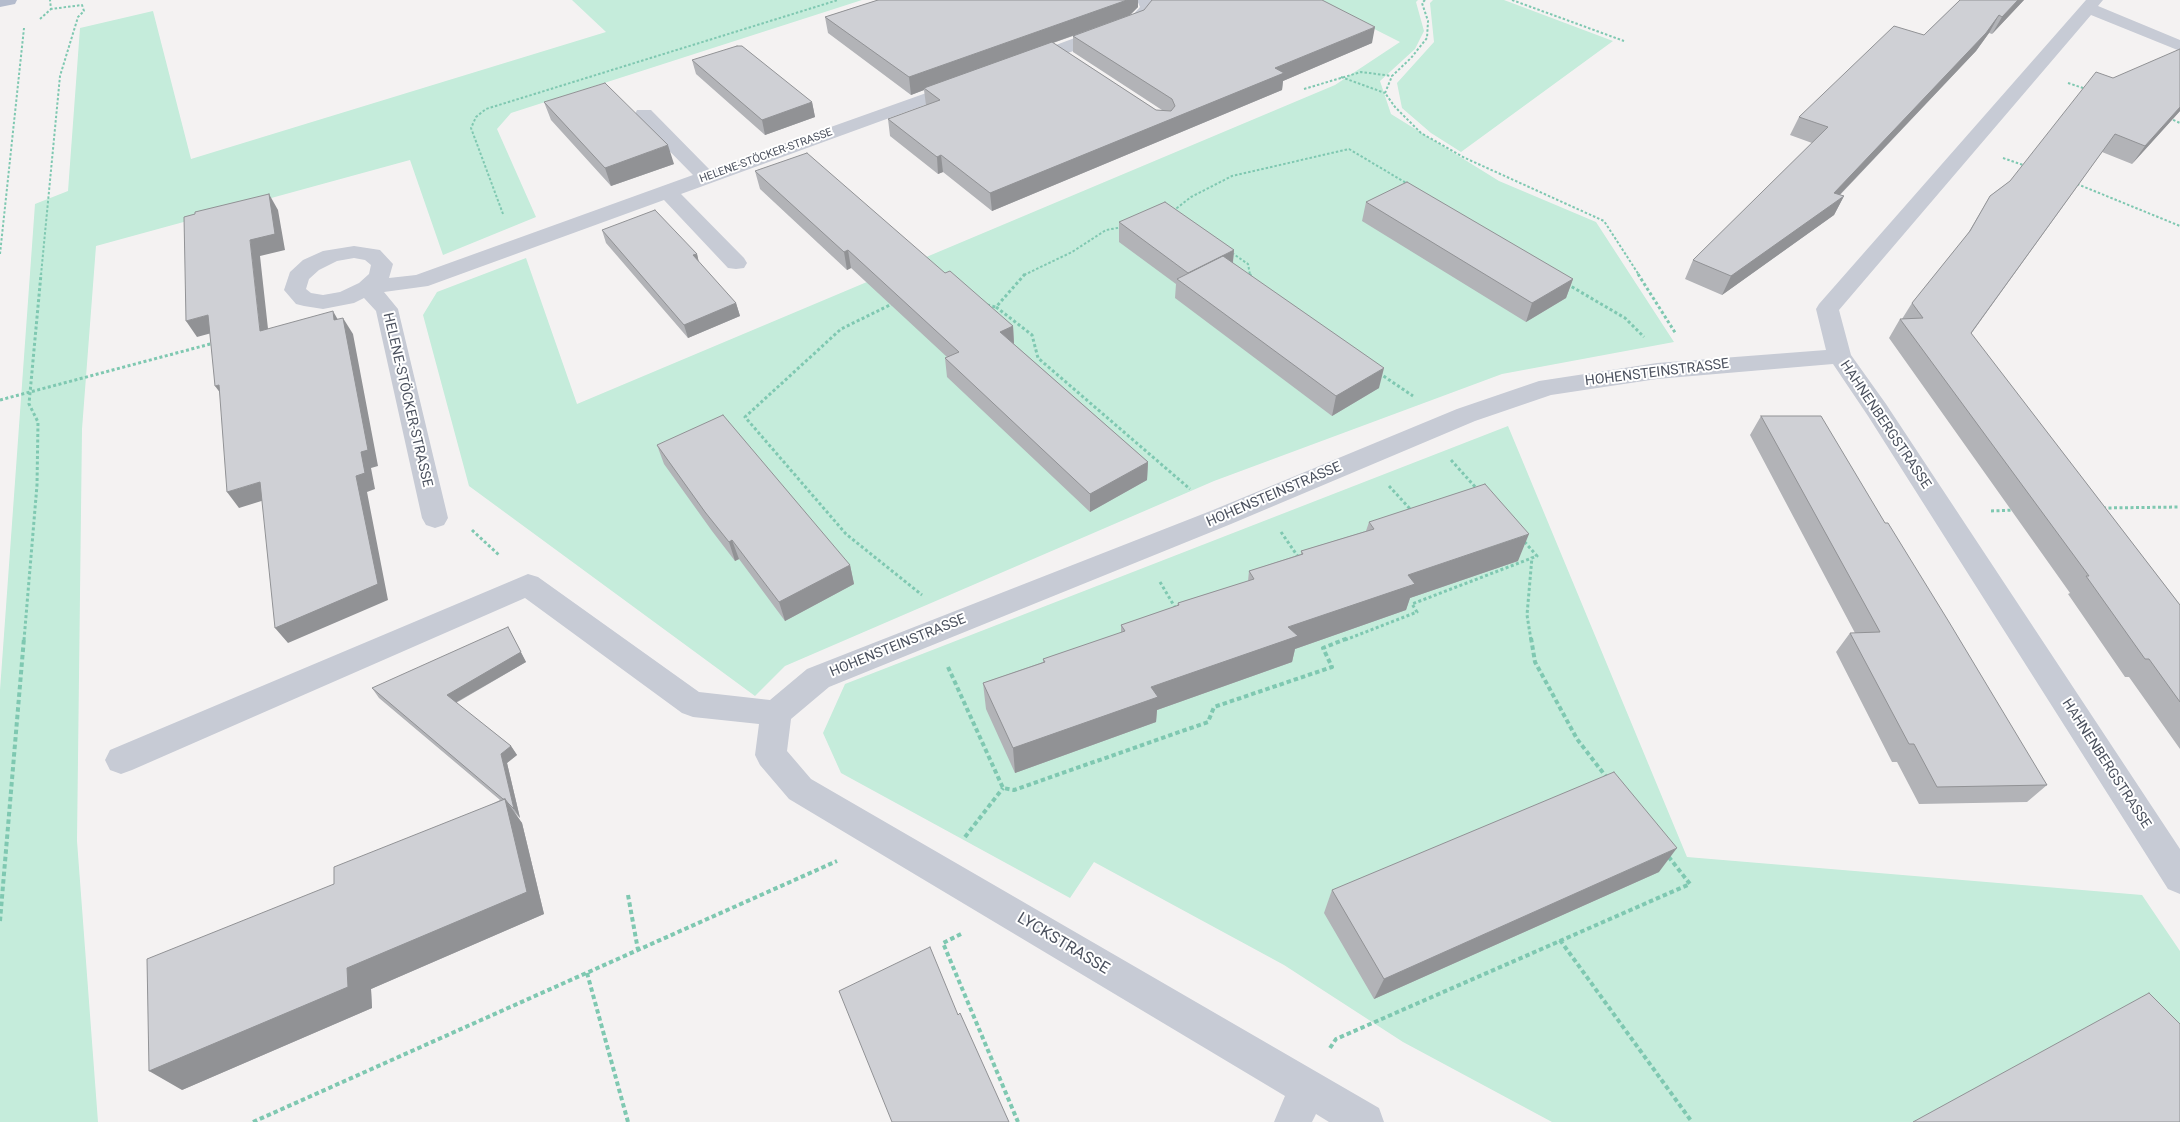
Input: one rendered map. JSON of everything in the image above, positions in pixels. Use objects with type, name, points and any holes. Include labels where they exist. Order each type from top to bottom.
[{"type":"main road","points":[[0,2],[9,0]]},
{"type":"street","points":[[1011,67],[1057,52],[1137,21],[1149,6],[1145,0]]},
{"type":"street","points":[[2091,4],[2180,46]]},
{"type":"street","name":"HAHNENBERGSTRASSE","points":[[2091,4],[1827,309],[1839,356],[1943,512],[2180,878]]},
{"type":"street","points":[[1057,52],[1073,62]]},
{"type":"street","name":"HELENE-STÖCKER-STRASSE","points":[[435,518],[387,308],[367,288],[420,281],[516,248],[975,80]]},
{"type":"street","points":[[644,114],[707,178]]},
{"type":"street","points":[[668,192],[736,263]]},
{"type":"street","name":"HOHENSTEINSTRASSE","points":[[776,712],[818,678],[1140,550],[1466,415],[1548,387],[1687,368],[1839,356]]},
{"type":"street","points":[[121,760],[528,585],[693,704],[776,712]]},
{"type":"street","name":"LYCKSTRASSE","points":[[776,712],[771,755],[800,789],[1365,1122]]},
{"type":"street","points":[[1293,1122],[1308,1088]]},
{"type":"path","points":[[50,0],[51,9]]},
{"type":"path","points":[[516,248],[471,128],[476,117],[486,109],[838,0]]},
{"type":"path","points":[[1386,93],[1392,76],[1411,58],[1427,38],[1428,21],[1422,3],[1425,0]]},
{"type":"path","points":[[1512,0],[1624,41]]},
{"type":"path","points":[[0,921],[37,485],[38,422],[29,404],[30,392],[60,76],[78,17],[84,11],[82,5],[51,9],[38,20]]},
{"type":"path","points":[[0,254],[22,37],[24,27],[31,23]]},
{"type":"path","points":[[1304,90],[1340,77],[1362,72],[1392,76]]},
{"type":"path","points":[[2033,72],[2086,89]]},
{"type":"path","points":[[1340,77],[1386,93],[1394,107],[1421,133],[1465,158],[1604,220],[1687,368]]},
{"type":"path","points":[[2164,116],[2180,123]]},
{"type":"path","points":[[1967,146],[2032,168]]},
{"type":"path","points":[[1168,216],[1176,214],[1177,208],[1191,197],[1232,176],[1349,149],[1427,193],[1431,200]]},
{"type":"path","points":[[2069,181],[2180,226]]},
{"type":"path","points":[[996,307],[1025,274],[1072,252],[1106,230],[1125,227]]},
{"type":"path","points":[[1224,248],[1248,264],[1253,285]]},
{"type":"path","points":[[1567,284],[1625,318],[1687,368]]},
{"type":"path","points":[[980,300],[987,305],[996,307],[1032,335],[1038,358],[1222,516]]},
{"type":"path","points":[[898,301],[841,329],[745,417],[846,534],[912,588],[960,621]]},
{"type":"path","points":[[0,400],[223,341]]},
{"type":"path","points":[[1379,372],[1437,427],[1478,490]]},
{"type":"path","points":[[1364,457],[1412,512]]},
{"type":"path","points":[[1259,501],[1304,565]]},
{"type":"path","points":[[2100,508],[2180,507]]},
{"type":"path","points":[[1943,512],[2022,510]]},
{"type":"path","points":[[435,518],[475,530],[528,585]]},
{"type":"path","points":[[1003,788],[1014,790],[1208,722],[1214,707],[1332,667],[1323,648],[1417,612],[1412,604],[1537,556],[1517,534]]},
{"type":"path","points":[[1140,550],[1179,614]]},
{"type":"path","points":[[1532,557],[1527,615],[1535,662],[1576,739],[1612,785]]},
{"type":"path","points":[[932,632],[1003,788]]},
{"type":"path","points":[[939,871],[1003,788]]},
{"type":"path","points":[[253,1122],[886,839]]},
{"type":"path","points":[[1308,1088],[1336,1039],[1690,884],[1666,853]]},
{"type":"path","points":[[628,895],[638,950]]},
{"type":"path","points":[[1008,911],[943,943],[1018,1122]]},
{"type":"path","points":[[1560,940],[1692,1122]]},
{"type":"path","points":[[587,972],[628,1122]]},
{"type":"green space","points":[[572,0],[862,0],[511,113],[497,129],[536,217],[443,255],[410,160],[96,246],[82,429],[77,841],[98,1122],[0,1122],[0,690],[35,204],[68,191],[80,28],[153,11],[191,159],[606,32]]},
{"type":"green space","points":[[1317,0],[1418,0],[1416,2],[1424,31],[1415,49],[1380,81],[1391,114],[1499,181],[1596,222],[1674,342],[1502,374],[1214,481],[785,666],[755,696],[469,486],[423,315],[437,292],[526,258],[577,404],[1335,85],[1400,42]]},
{"type":"green space","points":[[1433,0],[1504,0],[1613,41],[1461,152],[1431,133],[1402,108],[1397,83],[1434,42],[1430,3]]},
{"type":"green space","points":[[1508,426],[1687,857],[2142,895],[2180,951],[2180,1122],[1552,1122],[1403,1042],[1284,965],[1094,862],[1070,898],[841,773],[823,733],[845,684]]},
{"type":"building","points":[[878,0],[1127,0],[909,77],[825,17]]},
{"type":"building","points":[[1152,0],[1322,0],[1375,27],[1275,68],[1284,73],[990,193],[941,155],[937,157],[888,119],[940,100],[924,88],[1052,42],[1156,110],[1171,111],[1175,106],[1172,99],[1073,36],[1144,10]]},
{"type":"building","points":[[1960,0],[2018,0],[2002,17],[1999,15],[1986,33],[1834,193],[1844,196],[1731,276],[1693,260],[1828,127],[1799,117],[1894,26],[1924,35]]},
{"type":"building","points":[[742,46],[812,102],[762,120],[692,60]]},
{"type":"building","points":[[2180,49],[2180,107],[2145,146],[2115,134],[1971,333],[2180,605],[2180,702],[2149,659],[2145,659],[2086,576],[2089,576],[1900,319],[1923,318],[1912,303],[1970,231],[1990,196],[2010,181],[2096,72],[2113,78]]},
{"type":"building","points":[[605,83],[668,145],[605,168],[544,102]]},
{"type":"building","points":[[807,153],[945,273],[950,271],[1013,326],[1000,332],[1148,462],[1090,494],[945,358],[959,352],[848,250],[844,252],[755,171]]},
{"type":"building","points":[[1407,182],[1573,279],[1532,303],[1366,202]]},
{"type":"building","points":[[269,194],[275,234],[250,240],[260,331],[333,311],[334,320],[343,318],[368,450],[361,452],[365,473],[356,476],[378,584],[275,628],[260,482],[227,492],[219,385],[215,386],[208,315],[186,321],[184,217],[195,214],[195,212]]},
{"type":"building","points":[[1165,202],[1234,250],[1188,273],[1119,222]]},
{"type":"building","points":[[655,210],[697,254],[693,255],[736,303],[684,325],[602,230]]},
{"type":"building","points":[[1223,256],[1384,368],[1336,396],[1177,279]]},
{"type":"building","points":[[723,415],[850,565],[779,602],[732,540],[729,542],[705,512],[657,445]]},
{"type":"building","points":[[1761,416],[1821,416],[1885,523],[1888,523],[1949,622],[2047,785],[1937,787],[1914,744],[1909,744],[1850,633],[1880,632]]},
{"type":"building","points":[[1485,484],[1529,534],[1408,575],[1415,584],[1288,627],[1298,636],[1151,687],[1158,697],[1013,748],[983,683],[1045,662],[1043,659],[1125,631],[1121,625],[1179,605],[1178,603],[1254,579],[1249,571],[1303,554],[1301,551],[1374,529],[1369,522]]},
{"type":"building","points":[[508,627],[521,652],[447,695],[511,746],[501,754],[514,809],[505,799],[372,688]]},
{"type":"building","points":[[1614,772],[1677,848],[1384,979],[1332,890]]},
{"type":"building","points":[[505,799],[527,892],[347,968],[348,987],[149,1071],[147,959],[334,884],[334,867]]},
{"type":"building","points":[[930,947],[958,1015],[960,1013],[1009,1122],[892,1122],[839,991]]},
{"type":"building","points":[[2149,993],[2180,1024],[2180,1122],[1913,1122]]}]
